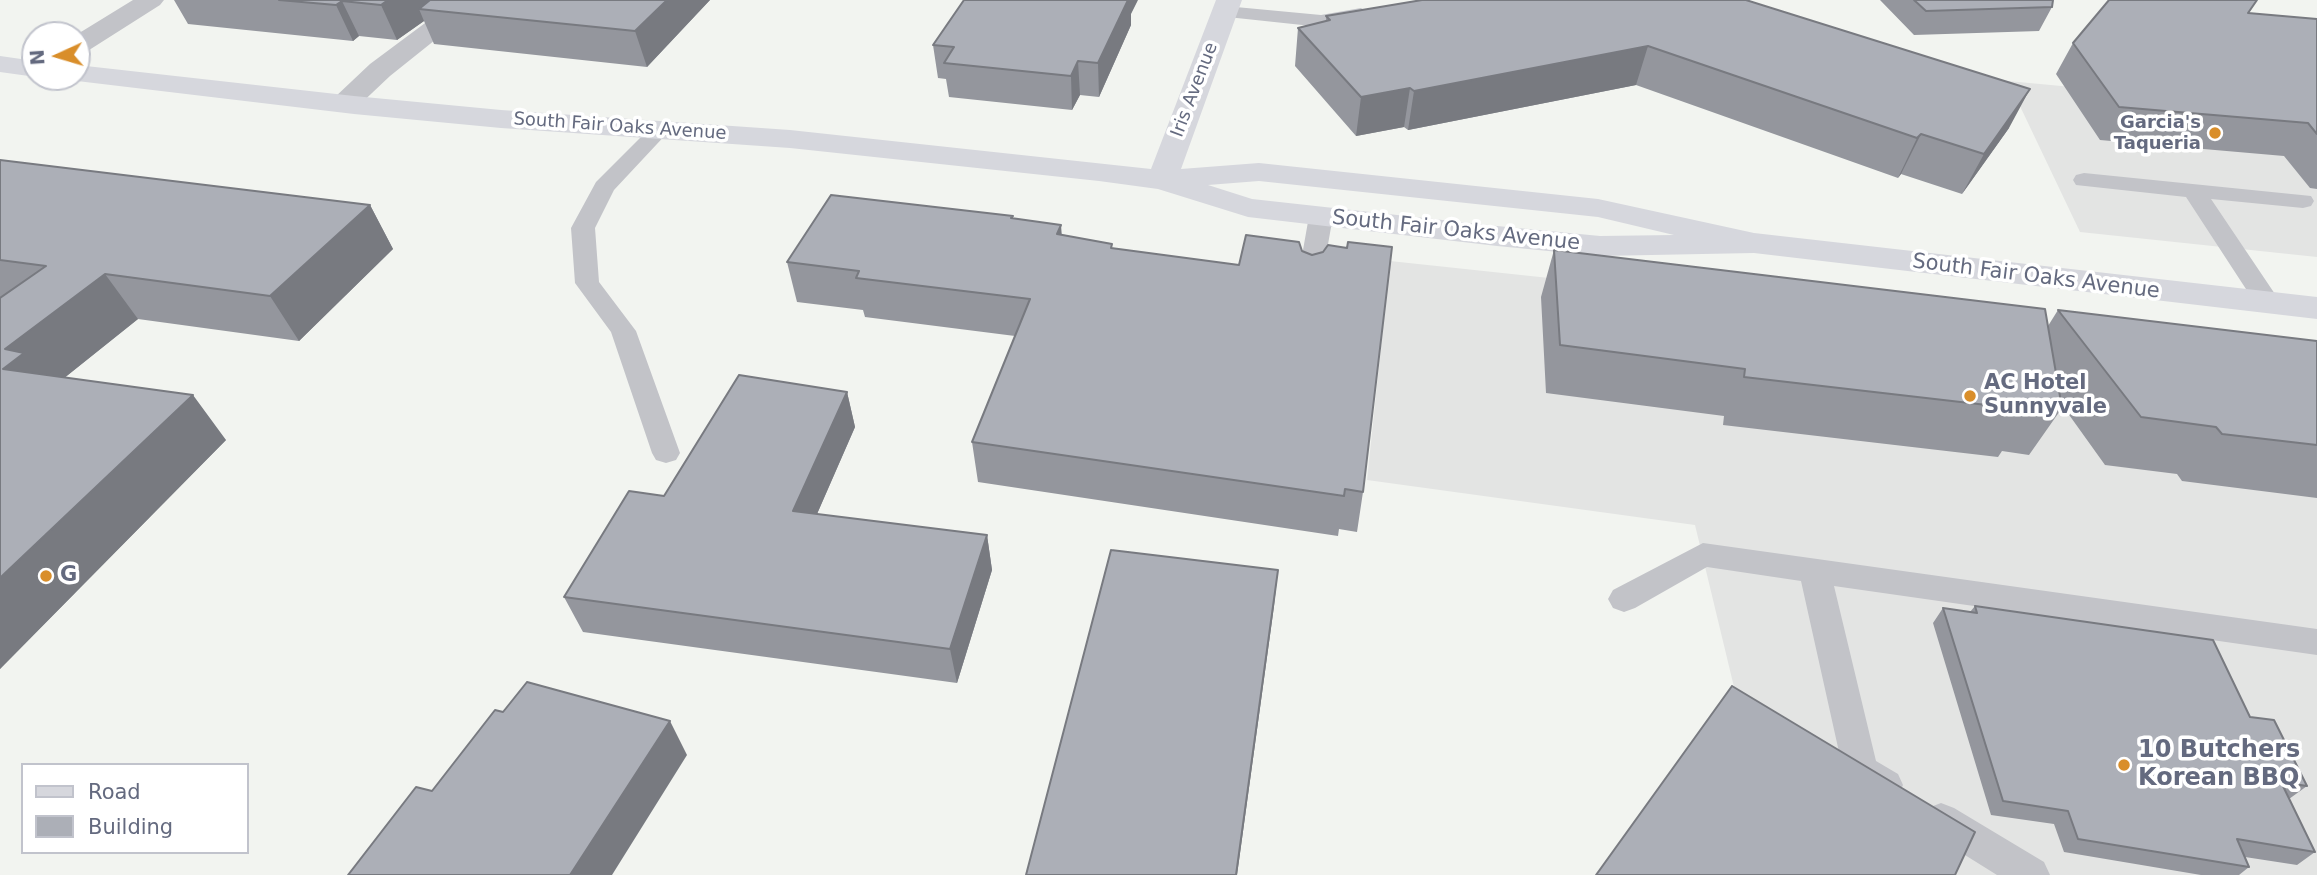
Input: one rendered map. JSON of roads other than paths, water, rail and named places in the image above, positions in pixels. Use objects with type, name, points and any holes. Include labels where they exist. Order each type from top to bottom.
[{"type":"main road","name":"Iris Avenue","points":[[1162,180],[1227,6]]},
{"type":"main road","points":[[0,64],[21,66]]},
{"type":"main road","name":"South Fair Oaks Avenue","points":[[91,75],[344,104],[922,152],[1162,180],[1259,172],[1299,176],[1598,208],[1754,243],[2317,308]]},
{"type":"main road","name":"South Fair Oaks Avenue","points":[[1162,180],[1248,208],[1600,246],[1754,243]]},
{"type":"street","points":[[91,37],[151,0]]},
{"type":"street","points":[[344,104],[380,70],[472,0]]},
{"type":"lane","points":[[1227,6],[1321,20],[1381,11]]},
{"type":"lane","points":[[660,130],[604,187],[583,228],[587,283],[623,331],[666,453]]},
{"type":"lane","points":[[2084,180],[2303,201]]},
{"type":"lane","points":[[2194,191],[2268,303]]},
{"type":"lane","points":[[1310,284],[1321,216]]},
{"type":"lane","points":[[1624,599],[1703,555],[1815,573],[2317,642]]},
{"type":"lane","points":[[1815,573],[1861,770],[2031,875]]},
{"type":"place","name":"Garcia's Taqueria","points":[[2215,133]]},
{"type":"place","name":"AC Hotel Sunnyvale","points":[[1970,396]]},
{"type":"place","name":"G","points":[[46,576]]},
{"type":"place","name":"10 Butchers Korean BBQ","points":[[2124,765]]}]
